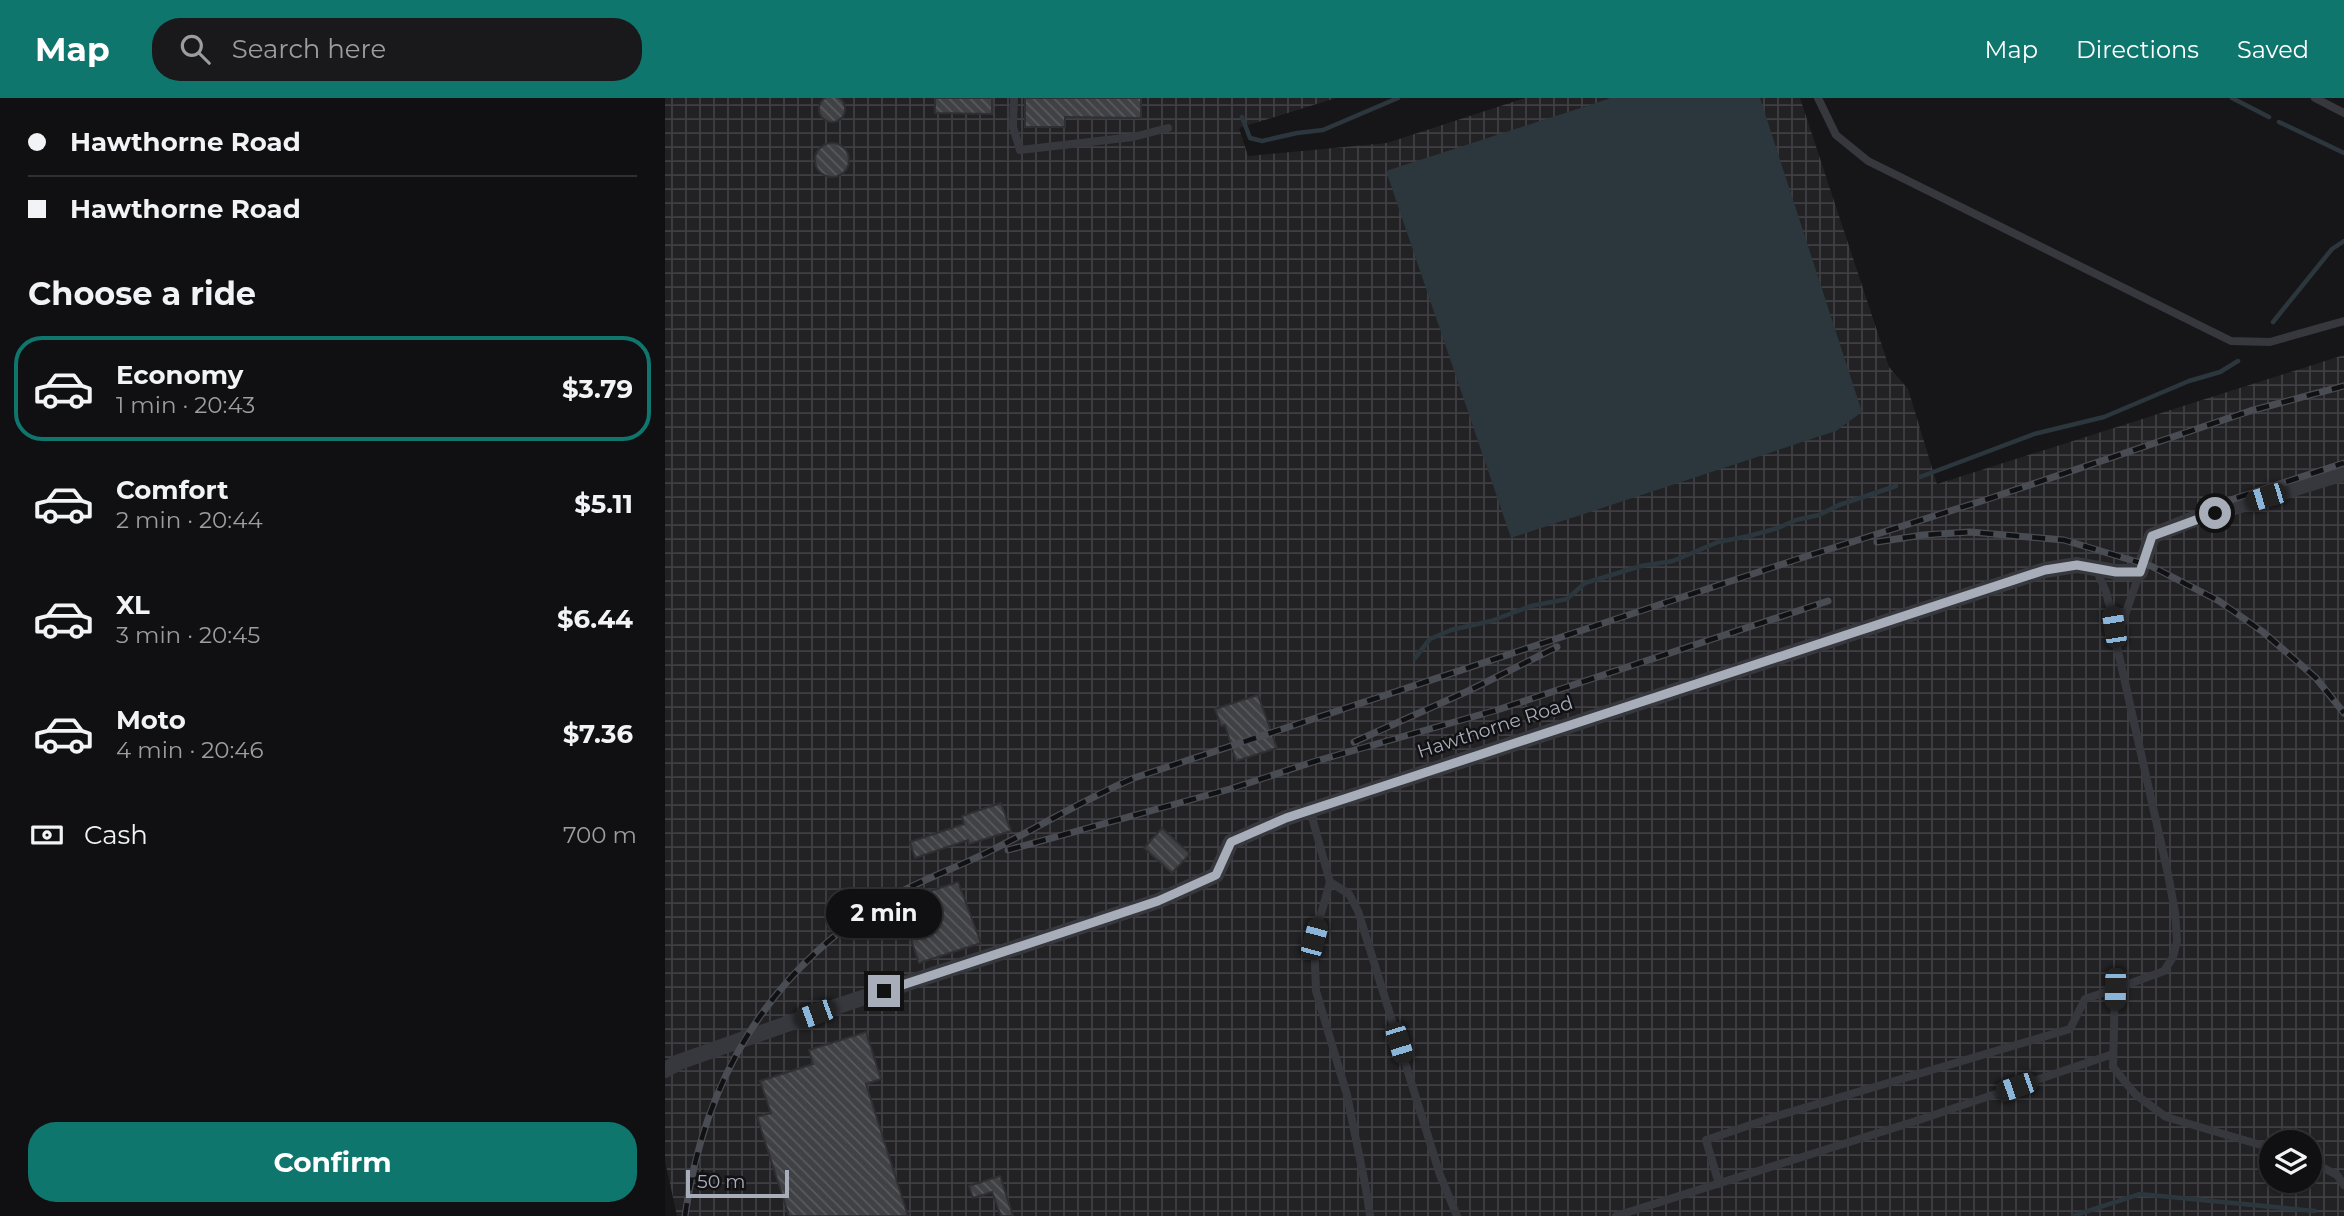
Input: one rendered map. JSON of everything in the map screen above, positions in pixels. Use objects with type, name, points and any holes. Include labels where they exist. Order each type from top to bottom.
[{"type":"street","points":[[2140,572],[2152,536],[2344,473]]},
{"type":"street","name":"Hawthorne Road","points":[[665,1070],[679,1062],[838,1006],[1158,901],[1216,875],[1231,842],[1286,818],[2045,570],[2077,565],[2116,572],[2140,572]]},
{"type":"lane","points":[[1014,98],[1013,127],[1020,150],[1133,137],[1168,128]]},
{"type":"lane","points":[[1818,98],[1836,135],[1868,161],[2231,341],[2270,342],[2344,321]]},
{"type":"lane","points":[[2315,98],[2344,113]]},
{"type":"lane","points":[[1719,1184],[1706,1140],[1829,1100],[2070,1029],[2085,999],[2164,971],[2173,957],[2177,941],[2168,874],[2106,592],[2096,569]]},
{"type":"lane","points":[[2116,641],[2140,572]]},
{"type":"lane","points":[[1310,810],[1330,882],[1314,939],[1316,991],[1347,1095],[1370,1216]]},
{"type":"lane","points":[[1330,882],[1349,894],[1358,911],[1440,1175],[1457,1216]]},
{"type":"lane","points":[[2115,989],[2113,1066],[2135,1094],[2166,1117],[2259,1144]]},
{"type":"lane","points":[[1616,1216],[1919,1120],[2113,1054]]},
{"type":"lane","points":[[2322,1167],[2337,1175],[2344,1185]]},
{"type":"shaded area","points":[[665,98],[1336,98],[1239,128],[1248,156],[1387,143],[1525,98],[1800,98],[1889,367],[1908,389],[1937,484],[2344,355],[2344,1216],[677,1216],[665,1161]]},
{"type":"shaded area","points":[[1611,98],[1760,98],[1862,412],[1836,431],[1511,538],[1386,171]]},
{"type":"building","points":[[832,96],[841,100],[845,109],[841,118],[832,122],[823,118],[819,109],[823,100]]},
{"type":"building","points":[[935,98],[992,98],[992,114],[935,113]]},
{"type":"building","points":[[1025,98],[1141,98],[1141,118],[1065,117],[1065,127],[1025,127]]},
{"type":"building","points":[[832,143],[844,148],[849,160],[844,172],[832,177],[820,172],[815,160],[820,148]]},
{"type":"building","points":[[1258,695],[1277,748],[1236,761],[1225,725],[1221,726],[1215,709]]},
{"type":"building","points":[[1001,803],[1011,831],[969,844],[968,840],[915,858],[910,842],[964,824],[962,816]]},
{"type":"building","points":[[1162,828],[1190,854],[1172,873],[1144,848]]},
{"type":"building","points":[[958,882],[981,943],[919,963],[909,933],[932,926],[921,894]]},
{"type":"building","points":[[866,1032],[881,1079],[866,1084],[908,1216],[789,1216],[757,1117],[771,1113],[760,1081],[813,1064],[809,1050]]},
{"type":"building","points":[[1000,1176],[1013,1216],[1001,1216],[992,1192],[973,1198],[969,1186]]},
{"type":"waterway","points":[[1242,117],[1250,138],[1262,141],[1323,130],[1398,98]]},
{"type":"waterway","points":[[2232,98],[2269,117]]},
{"type":"waterway","points":[[2279,122],[2344,153]]},
{"type":"waterway","points":[[2273,322],[2332,249],[2344,241]]},
{"type":"waterway","points":[[1920,477],[2034,434],[2104,417],[2189,381],[2220,372],[2238,361]]},
{"type":"waterway","points":[[1415,658],[1430,639],[1451,630],[1491,621],[1531,606],[1567,599],[1585,583],[1641,566],[1673,561],[1718,542],[1778,528],[1896,486]]},
{"type":"waterway","points":[[2073,1216],[2140,1194],[2315,1211]]},
{"type":"railway","points":[[685,1216],[694,1167],[708,1120],[726,1075],[748,1034],[807,960],[844,928],[912,886],[1010,841],[1134,778],[2250,411],[2344,386]]},
{"type":"railway","points":[[2212,506],[2344,463]]},
{"type":"railway","points":[[1877,542],[1970,532],[2064,540],[2151,566],[2219,601],[2263,632],[2316,678],[2344,713]]},
{"type":"railway","points":[[1008,850],[1230,789],[1316,761],[1497,710],[1828,601]]},
{"type":"railway","points":[[1354,742],[1468,691],[1557,647]]},
{"type":"route","points":[[884,991],[1158,901],[1216,875],[1231,842],[1286,818],[2045,570],[2077,565],[2116,572],[2140,572],[2152,536],[2215,513]]}]
